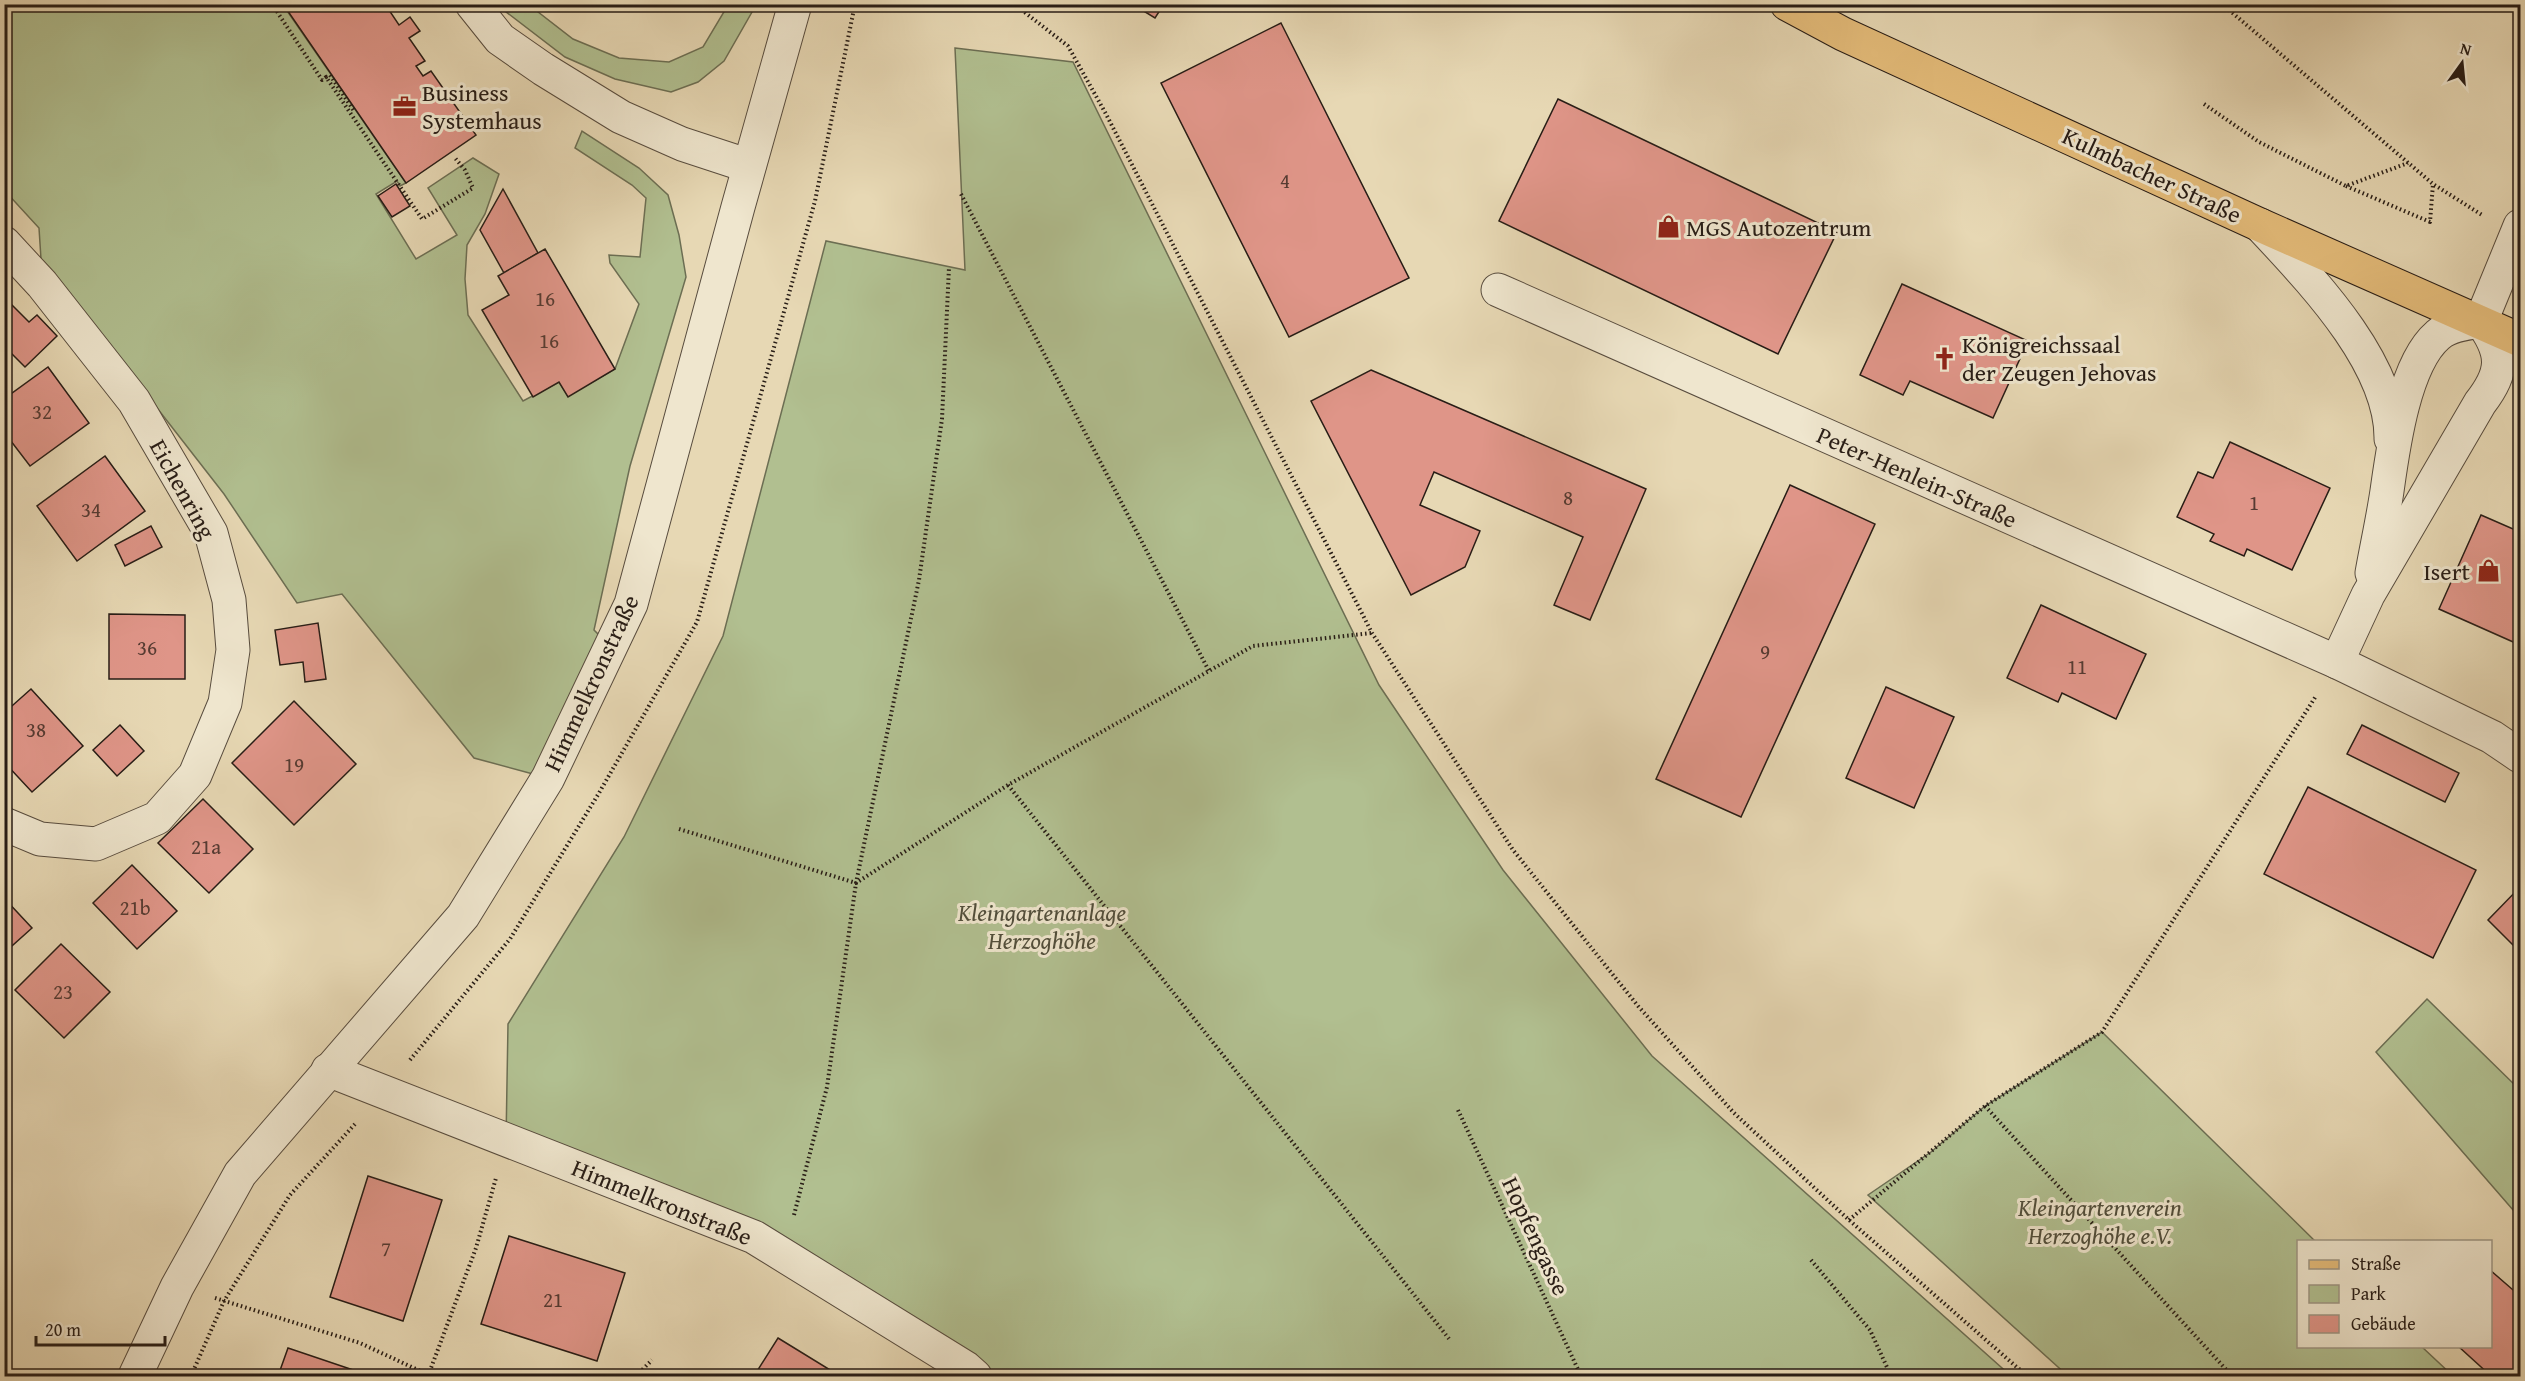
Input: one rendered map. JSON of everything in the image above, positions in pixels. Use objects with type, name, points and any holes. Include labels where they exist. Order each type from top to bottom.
[{"type":"main road","name":"Kulmbacher Straße","points":[[1787,4],[1844,34],[2260,225],[2520,340]]},
{"type":"street","points":[[472,4],[500,39],[543,69],[621,117],[682,144],[749,166]]},
{"type":"street","name":"Himmelkronstraße","points":[[135,1377],[177,1287],[240,1174],[463,916],[548,778],[631,604],[795,4]]},
{"type":"street","points":[[2260,225],[2318,288],[2352,335],[2371,367],[2387,407],[2392,431],[2391,453],[2387,491],[2368,595]]},
{"type":"street","points":[[2481,321],[2518,230]]},
{"type":"street","name":"Eichenring","points":[[4,243],[42,284],[134,400],[211,533],[229,600],[233,650],[225,703],[195,775],[157,818],[96,844],[40,838],[4,824]]},
{"type":"street","name":"Peter-Henlein-Straße","points":[[1498,290],[2337,662],[2492,737],[2520,756]]},
{"type":"street","points":[[2391,453],[2408,390],[2429,344],[2438,334],[2451,327],[2481,321]]},
{"type":"street","points":[[2337,662],[2368,595],[2480,403],[2498,377],[2499,363],[2494,343],[2481,321]]},
{"type":"street","name":"Himmelkronstraße","points":[[328,1070],[754,1237],[966,1368],[975,1377]]},
{"type":"path","points":[[272,4],[322,80],[330,75],[354,111]]},
{"type":"path","points":[[1014,4],[1068,46],[1106,114],[1372,633],[1514,850],[1638,1006],[1734,1113],[1849,1220],[2027,1377]]},
{"type":"path","points":[[2222,4],[2433,184],[2518,230]]},
{"type":"path","points":[[326,77],[422,219],[473,188],[465,170],[455,158]]},
{"type":"path","points":[[2204,104],[2259,142],[2346,186],[2430,222],[2433,184]]},
{"type":"path","points":[[2346,186],[2408,163]]},
{"type":"path","points":[[961,194],[1209,671]]},
{"type":"path","points":[[783,1254],[827,1087],[856,883],[919,580],[942,418],[949,267]]},
{"type":"path","points":[[679,829],[856,883],[1008,785],[1252,646],[1372,633]]},
{"type":"path","points":[[1849,1220],[1985,1106],[2102,1032],[2337,662]]},
{"type":"path","points":[[1008,785],[1450,1340]]},
{"type":"path","points":[[1985,1106],[2232,1377]]},
{"type":"path","name":"Hopfengasse","points":[[1458,1110],[1581,1377]]},
{"type":"path","points":[[177,1287],[360,1343],[429,1376],[476,1248],[506,1141]]},
{"type":"path","points":[[1811,1260],[1870,1330],[1891,1377]]},
{"type":"path","points":[[636,1377],[652,1360]]},
{"type":"path","points":[[4,1369],[13,1377]]},
{"type":"green space","points":[[4,5],[283,5],[406,183],[400,186],[397,181],[376,194],[416,259],[457,235],[428,188],[473,158],[499,174],[485,214],[467,245],[465,279],[468,315],[523,401],[559,382],[568,396],[615,369],[639,304],[610,263],[609,255],[640,257],[646,198],[632,185],[575,148],[582,131],[639,168],[668,195],[679,235],[686,277],[630,466],[594,630],[611,647],[548,778],[474,758],[342,594],[297,603],[224,494],[41,259],[39,228],[5,191]]},
{"type":"green space","points":[[497,5],[529,5],[573,39],[619,58],[669,62],[703,47],[728,5],[753,5],[752,12],[724,61],[698,82],[671,92],[615,79],[565,57]]},
{"type":"green space","name":"Kleingartenanlage Herzoghöhe","points":[[955,48],[1073,62],[1379,685],[1503,870],[1652,1056],[2011,1376],[975,1376],[783,1254],[506,1141],[508,1024],[624,837],[723,636],[826,241],[965,270]]},
{"type":"green space","points":[[2427,999],[2520,1090],[2520,1218],[2376,1052]]},
{"type":"green space","name":"Kleingartenverein Herzoghöhe e.V.","points":[[2102,1032],[2314,1240],[2297,1240],[2297,1348],[2423,1348],[2453,1376],[2068,1376],[1868,1195],[1931,1152],[1985,1106]]},
{"type":"building","name":"Business Systemhaus","points":[[283,4],[385,4],[399,25],[410,17],[420,31],[409,38],[425,61],[416,66],[423,76],[431,71],[476,135],[406,183]]},
{"type":"building","points":[[1132,4],[1164,4],[1155,18]]},
{"type":"building","points":[[1281,23],[1409,278],[1289,337],[1161,83]]},
{"type":"building","name":"MGS Autozentrum","points":[[1558,99],[1837,232],[1778,354],[1499,221]]},
{"type":"building","points":[[396,184],[410,206],[392,217],[378,196]]},
{"type":"building","points":[[503,189],[538,253],[504,273],[480,230]]},
{"type":"building","points":[[545,249],[615,369],[568,397],[559,382],[533,397],[482,310],[509,295],[498,276]]},
{"type":"building","name":"Königreichssaal der Zeugen Jehovas","points":[[1902,284],[2028,341],[1993,418],[1910,381],[1903,395],[1860,375]]},
{"type":"building","points":[[4,297],[29,322],[37,315],[57,336],[25,367],[10,352],[4,357]]},
{"type":"building","points":[[48,367],[89,423],[30,466],[4,432],[4,399]]},
{"type":"building","points":[[1371,370],[1646,489],[1590,620],[1554,605],[1583,537],[1434,472],[1420,505],[1480,531],[1465,567],[1411,595],[1311,401]]},
{"type":"building","points":[[2230,442],[2330,488],[2292,570],[2247,549],[2244,556],[2210,541],[2214,534],[2177,517],[2198,472],[2213,478]]},
{"type":"building","points":[[105,456],[145,511],[77,561],[37,506]]},
{"type":"building","points":[[1790,485],[1875,524],[1741,817],[1656,779]]},
{"type":"building","name":"Isert","points":[[2481,515],[2520,532],[2520,645],[2439,609]]},
{"type":"building","points":[[151,526],[162,547],[125,566],[115,545]]},
{"type":"building","points":[[2041,605],[2146,654],[2116,719],[2062,693],[2058,702],[2007,678]]},
{"type":"building","points":[[109,614],[185,615],[185,679],[109,679]]},
{"type":"building","points":[[318,623],[326,679],[305,682],[303,662],[280,665],[275,630]]},
{"type":"building","points":[[1886,687],[1954,717],[1914,808],[1846,778]]},
{"type":"building","points":[[31,689],[83,746],[32,792],[4,762],[4,713]]},
{"type":"building","points":[[294,701],[356,764],[294,825],[232,763]]},
{"type":"building","points":[[120,725],[144,751],[117,776],[93,750]]},
{"type":"building","points":[[2362,725],[2459,773],[2445,802],[2347,754]]},
{"type":"building","points":[[2308,787],[2476,870],[2433,958],[2264,874]]},
{"type":"building","points":[[203,799],[253,849],[209,893],[158,843]]},
{"type":"building","points":[[132,865],[177,911],[137,949],[93,903]]},
{"type":"building","points":[[2520,887],[2520,952],[2488,920]]},
{"type":"building","points":[[4,898],[32,928],[4,953]]},
{"type":"building","points":[[61,944],[110,992],[64,1038],[15,990]]},
{"type":"building","points":[[368,1176],[442,1200],[403,1321],[330,1297]]},
{"type":"building","points":[[509,1236],[625,1273],[597,1361],[481,1324]]},
{"type":"building","points":[[2492,1272],[2520,1296],[2520,1376],[2491,1376],[2460,1348],[2492,1348]]},
{"type":"building","points":[[778,1338],[840,1376],[754,1376]]},
{"type":"building","points":[[288,1348],[371,1376],[278,1376]]},
{"type":"place","name":"Business Systemhaus","points":[[404,106]]},
{"type":"place","name":"MGS Autozentrum","points":[[1668,227]]},
{"type":"place","name":"Königreichssaal der Zeugen Jehovas","points":[[1944,358]]},
{"type":"place","name":"Isert","points":[[2488,571]]}]
